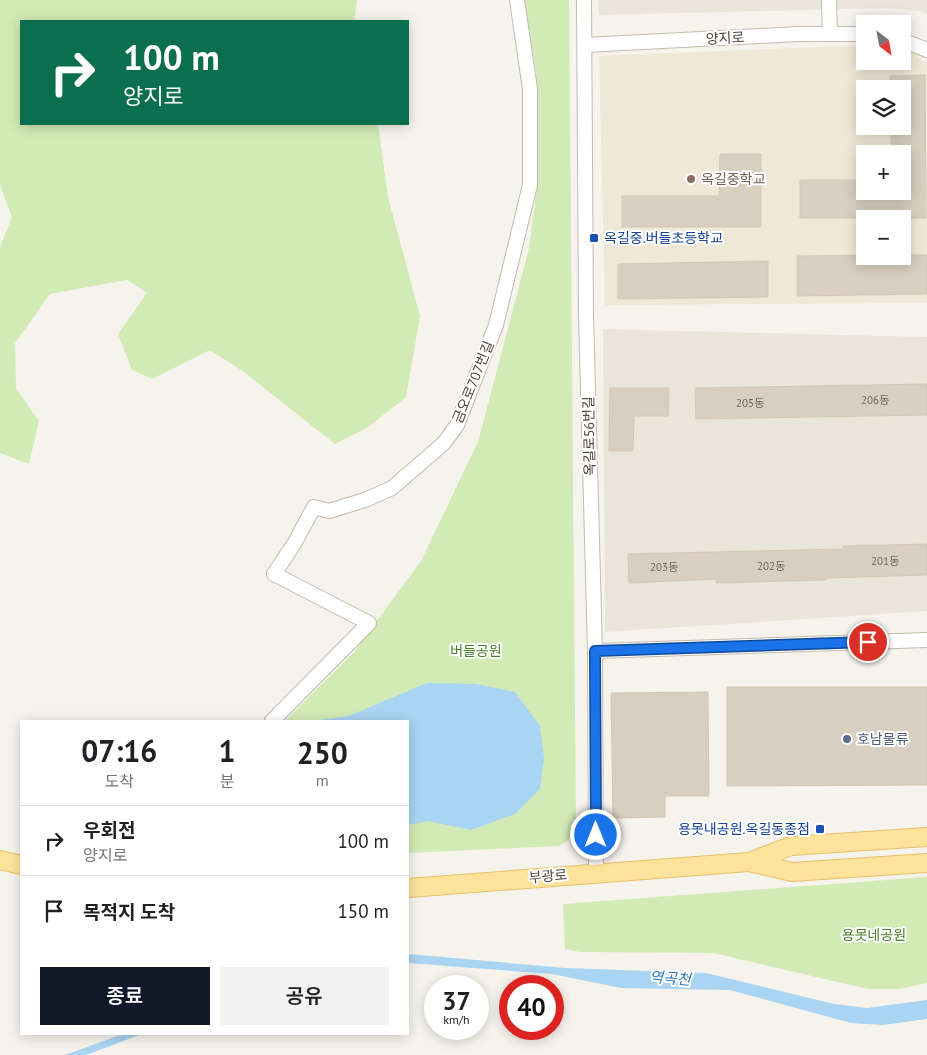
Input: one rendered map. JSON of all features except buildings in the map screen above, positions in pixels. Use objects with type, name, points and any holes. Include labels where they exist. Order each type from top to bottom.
[{"type":"main road","name":"부광로","points":[[749,862],[791,846],[927,837]]},
{"type":"main road","points":[[0,860],[20,865]]},
{"type":"main road","name":"부광로","points":[[409,888],[596,872],[749,862],[792,872],[927,862]]},
{"type":"street","name":"금오로707번길","points":[[273,720],[369,623],[274,574],[294,544],[314,507],[328,511],[365,500],[392,488],[444,442],[457,425],[496,325],[530,185],[530,89],[517,0]]},
{"type":"street","name":"옥길로56번길","points":[[584,0],[586,45],[586,315],[595,651],[596,872]]},
{"type":"street","points":[[829,0],[830,34]]},
{"type":"street","name":"양지로","points":[[586,45],[856,34]]},
{"type":"street","points":[[911,44],[927,50]]},
{"type":"street","points":[[595,651],[927,640]]},
{"type":"shaded area","points":[[598,0],[927,0],[927,14],[921,11],[889,8],[599,15]]},
{"type":"shaded area","name":"옥길중학교","points":[[856,45],[856,70],[911,70],[911,52],[927,64],[927,303],[605,305],[599,56]]},
{"type":"shaded area","points":[[603,329],[927,337],[927,611],[605,632]]},
{"type":"green space","points":[[0,0],[357,0],[354,20],[20,20],[20,125],[378,125],[388,197],[420,316],[406,397],[367,428],[335,444],[244,372],[210,350],[152,379],[132,370],[118,334],[147,293],[127,280],[50,294],[15,343],[16,388],[39,421],[29,464],[0,453],[0,247],[12,217],[0,185]]},
{"type":"green space","name":"버들공원","points":[[524,0],[569,0],[576,830],[569,840],[559,846],[409,853],[409,720],[286,720],[354,652],[421,561],[478,442],[529,248],[538,180],[536,70]]},
{"type":"green space","name":"용못네공원","points":[[927,877],[927,983],[900,989],[868,989],[713,953],[580,952],[565,949],[563,904]]},
{"type":"water","points":[[427,683],[476,684],[515,692],[540,726],[544,758],[540,789],[515,814],[471,830],[428,821],[409,825],[409,720],[321,720],[349,716]]},
{"type":"water","name":"역곡천","points":[[409,954],[565,968],[706,973],[834,1004],[867,1008],[927,1000],[927,1019],[883,1025],[851,1023],[730,990],[621,988],[557,975],[409,963]]},
{"type":"water","points":[[120,1035],[139,1035],[86,1055],[65,1055]]},
{"type":"place","name":"옥길중학교","points":[[691,179]]},
{"type":"place","name":"옥길중.버들초등학교","points":[[594,238]]},
{"type":"place","name":"호남물류","points":[[847,739]]},
{"type":"place","name":"용못내공원.옥길동종점","points":[[820,829]]},
{"type":"route","points":[[596,835],[595,651],[868,642]]}]
